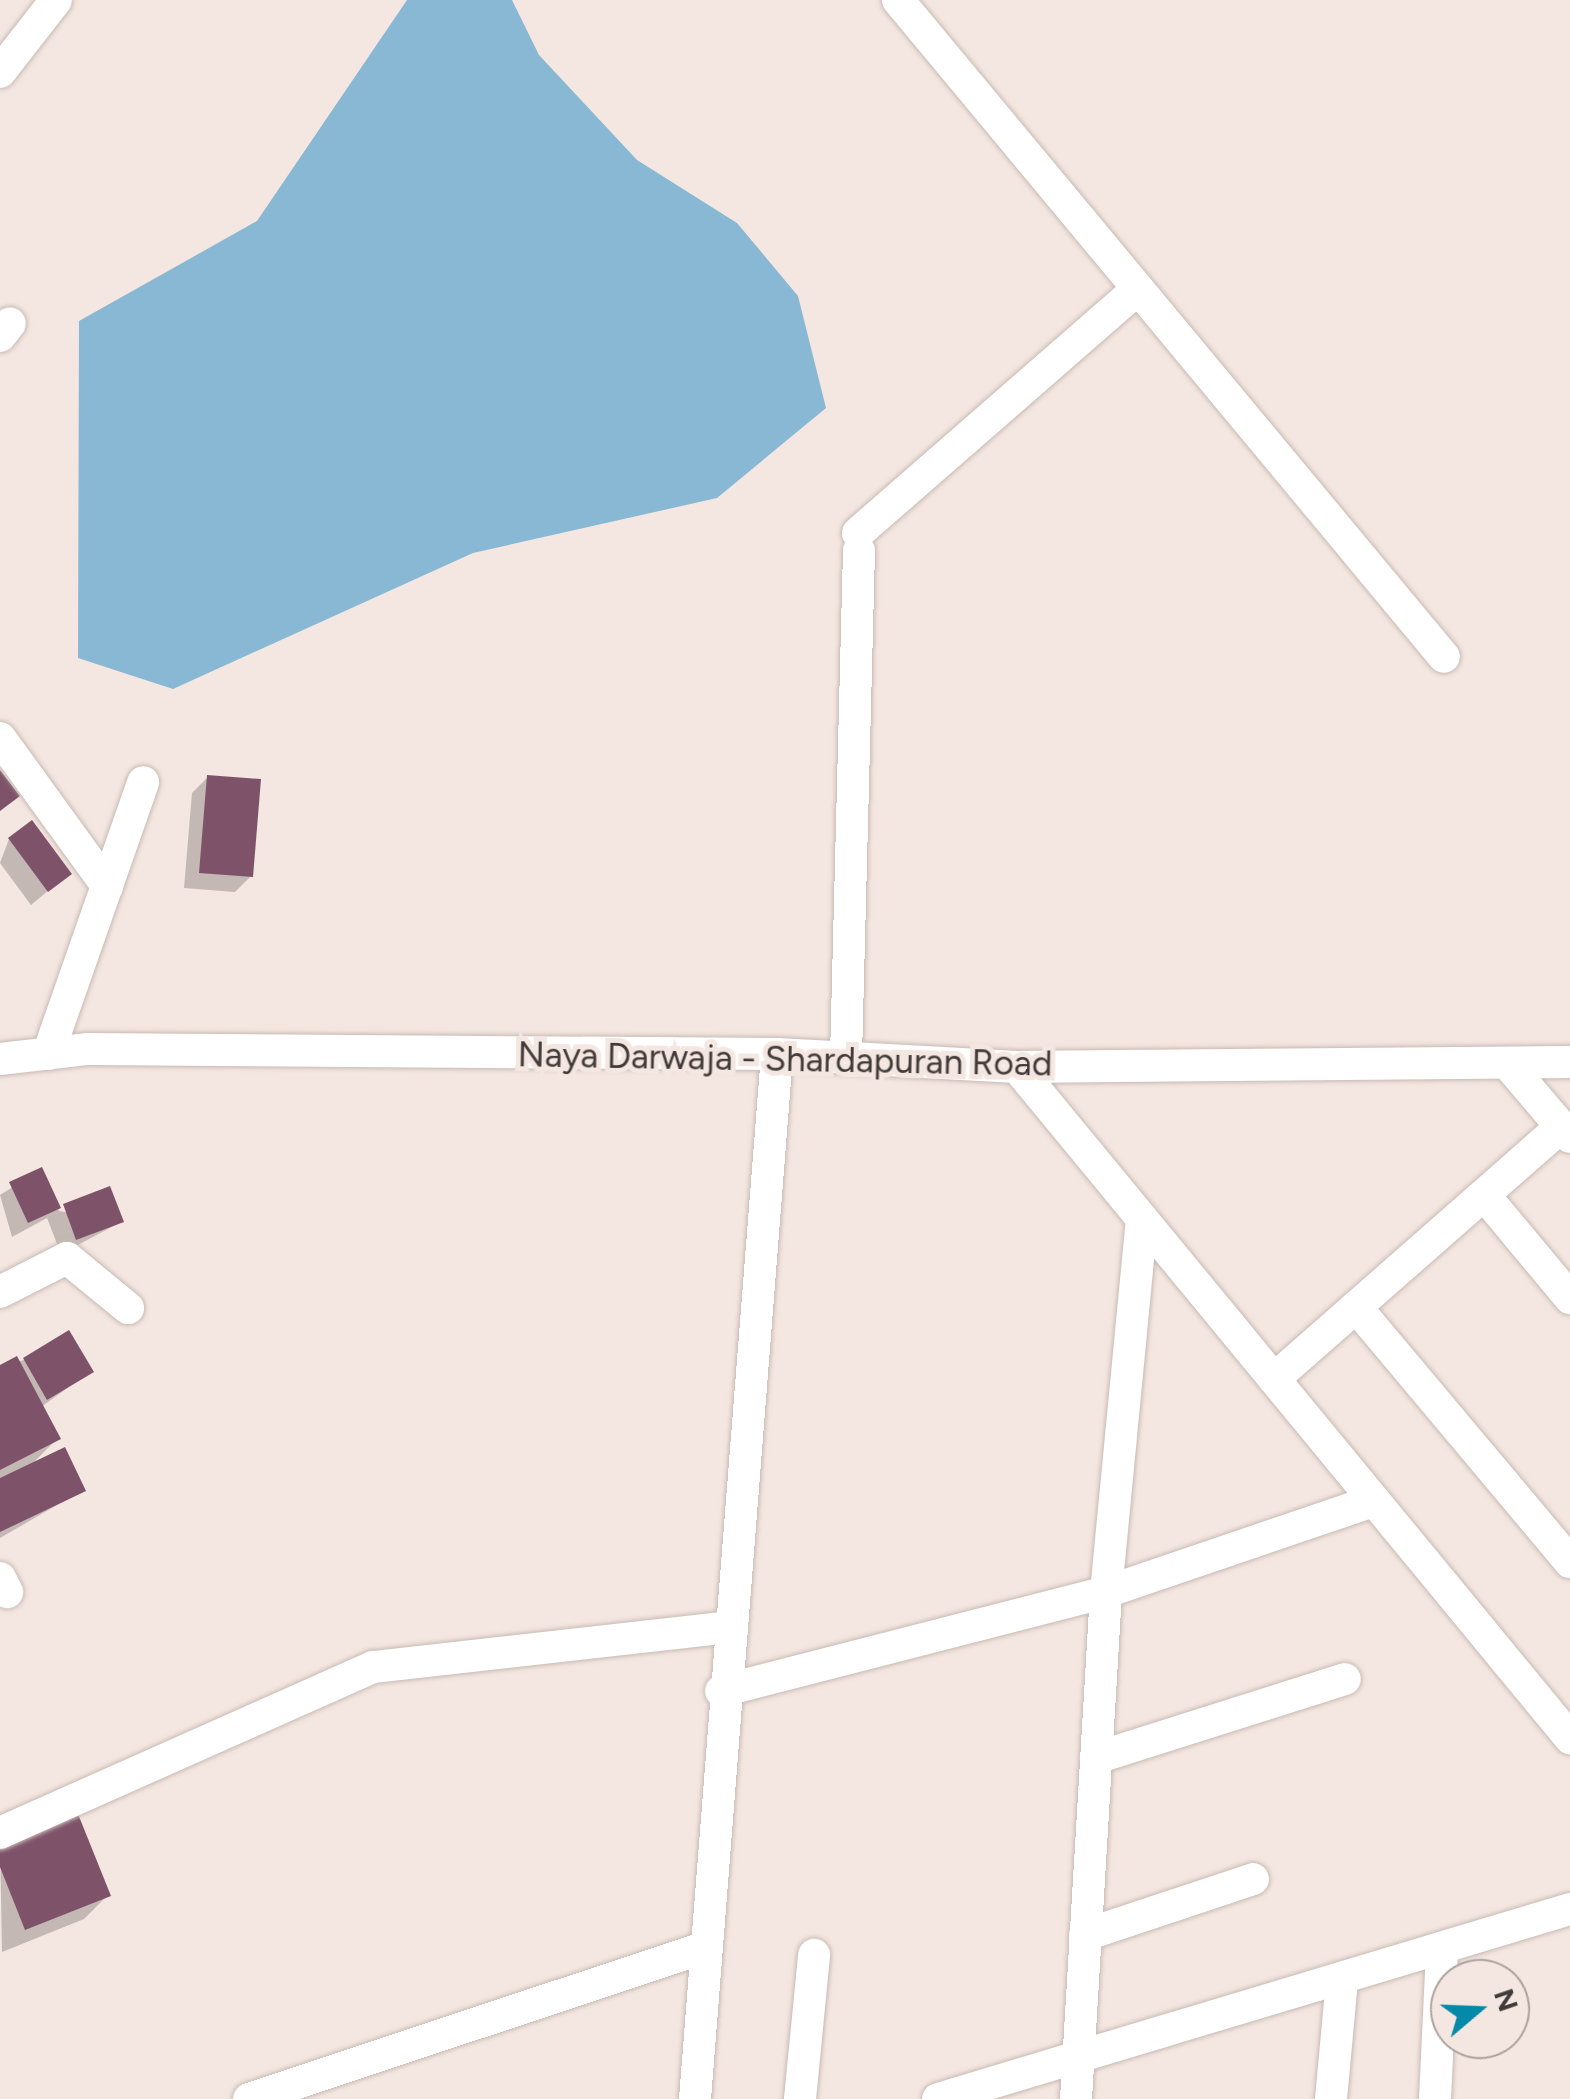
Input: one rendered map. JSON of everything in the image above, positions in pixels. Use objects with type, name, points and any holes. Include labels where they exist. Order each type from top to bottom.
[{"type":"street","points":[[0,72],[56,0]]},
{"type":"street","points":[[898,0],[1444,657]]},
{"type":"street","points":[[846,1057],[859,542],[1138,289]]},
{"type":"street","points":[[0,738],[107,886]]},
{"type":"street","points":[[48,1054],[143,782]]},
{"type":"street","name":"Naya Darwaja - Shardapuran Road","points":[[0,1059],[48,1054],[777,1054],[1017,1067],[1570,1062]]},
{"type":"street","points":[[695,2099],[721,1690],[777,1054]]},
{"type":"street","points":[[1274,1379],[1484,1196],[1566,1132],[1507,1063]]},
{"type":"street","points":[[1017,1067],[1570,1738]]},
{"type":"street","points":[[1484,1196],[1570,1298]]},
{"type":"street","points":[[1076,2099],[1106,1592],[1142,1219]]},
{"type":"street","points":[[0,1292],[67,1258],[128,1308]]},
{"type":"street","points":[[1356,1308],[1570,1562]]},
{"type":"street","points":[[721,1690],[1106,1592],[1374,1501]]},
{"type":"street","points":[[0,1833],[373,1667],[726,1627]]},
{"type":"street","points":[[1096,1758],[1345,1678]]},
{"type":"street","points":[[1085,1935],[1254,1879]]},
{"type":"street","points":[[956,2097],[1078,2064],[1570,1909]]},
{"type":"street","points":[[249,2099],[705,1947]]},
{"type":"street","points":[[1435,2099],[1442,1950]]},
{"type":"street","points":[[800,2099],[814,1955]]},
{"type":"street","points":[[1331,2099],[1342,1981]]},
{"type":"water","points":[[407,0],[512,0],[539,55],[637,160],[737,223],[798,296],[826,408],[717,498],[473,553],[173,689],[78,658],[79,321],[257,221]]},
{"type":"building","points":[[0,770],[20,796],[0,811]]},
{"type":"building","points":[[207,775],[261,779],[253,877],[199,873]]},
{"type":"building","points":[[32,820],[72,874],[48,892],[8,838]]},
{"type":"building","points":[[42,1167],[61,1208],[28,1223],[9,1182]]},
{"type":"building","points":[[110,1186],[124,1222],[76,1240],[63,1204]]},
{"type":"building","points":[[69,1330],[94,1372],[47,1400],[23,1358]]},
{"type":"building","points":[[17,1356],[61,1439],[0,1470],[0,1365]]},
{"type":"building","points":[[65,1447],[86,1491],[0,1532],[0,1478]]},
{"type":"building","points":[[76,1809],[111,1896],[25,1930],[0,1867],[0,1840]]}]
